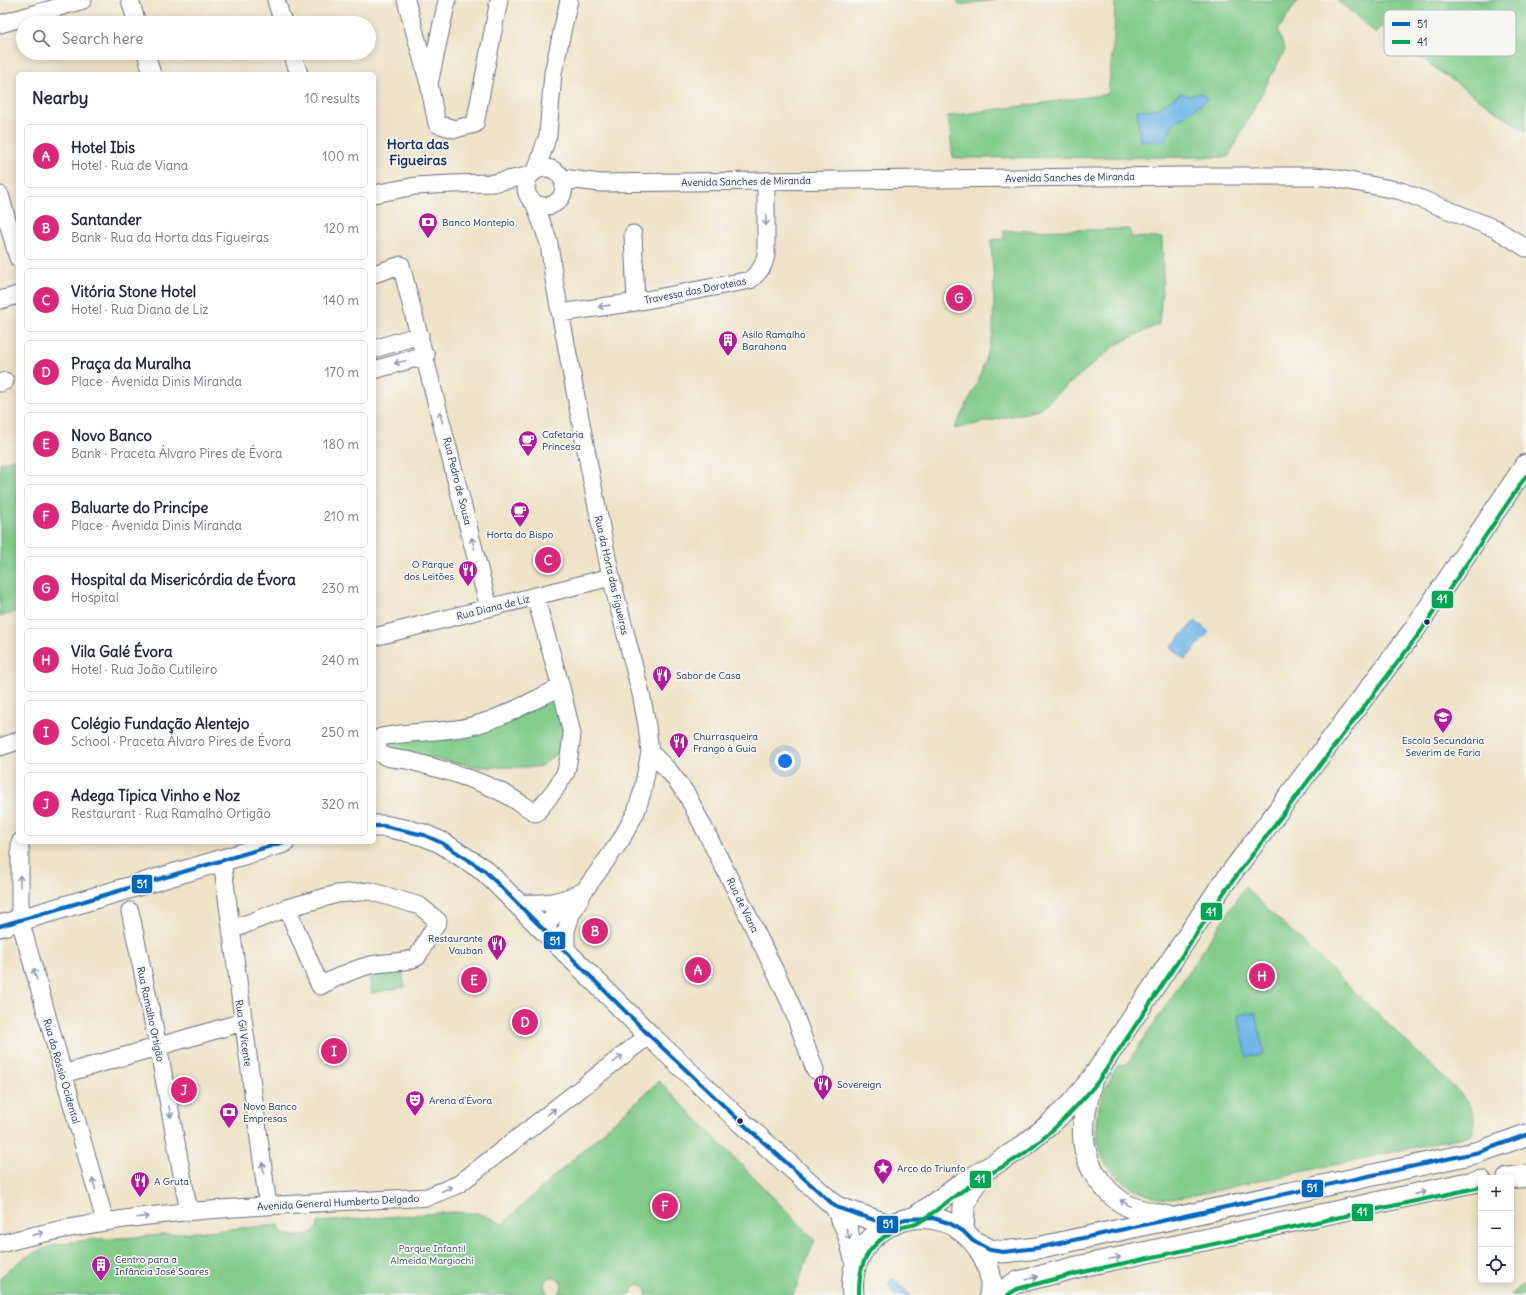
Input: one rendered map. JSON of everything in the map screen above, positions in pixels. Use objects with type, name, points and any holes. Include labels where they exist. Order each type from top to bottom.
[{"type":"main road","points":[[914,1218],[962,1184],[1021,1148],[1049,1125],[1072,1103],[1092,1079],[1220,888],[1414,630],[1526,465]]},
{"type":"main road","points":[[376,826],[384,826],[424,835],[442,843],[485,871],[566,950],[649,1035],[742,1123],[836,1207],[889,1226]]},
{"type":"main road","points":[[0,926],[277,844]]},
{"type":"main road","points":[[1092,1079],[1083,1123],[1084,1143],[1089,1164],[1109,1193],[1130,1206],[1148,1213],[1175,1218]]},
{"type":"main road","points":[[850,1292],[856,1262],[864,1247],[875,1235],[889,1226],[905,1219],[933,1218],[949,1223],[990,1250],[1003,1252],[1037,1248],[1479,1152],[1526,1135]]},
{"type":"main road","points":[[983,1172],[970,1191],[964,1206],[968,1236],[983,1255],[989,1272],[991,1290],[990,1295]]},
{"type":"main road","points":[[1514,1177],[1526,1176]]},
{"type":"main road","points":[[997,1295],[1015,1283],[1077,1267],[1463,1184],[1478,1182]]},
{"type":"main road","points":[[836,1207],[847,1230],[856,1262]]},
{"type":"street","points":[[28,16],[83,0]]},
{"type":"street","points":[[130,0],[135,16]]},
{"type":"street","points":[[276,0],[281,16]]},
{"type":"street","points":[[406,0],[429,84],[437,124],[456,129],[475,124],[500,0]]},
{"type":"street","points":[[429,84],[447,0]]},
{"type":"street","name":"Rua da Horta das Figueiras","points":[[534,173],[548,135],[553,73],[569,0]]},
{"type":"street","points":[[0,24],[16,19]]},
{"type":"street","points":[[148,60],[151,72]]},
{"type":"street","points":[[294,60],[298,72]]},
{"type":"street","name":"Rua da Horta das Figueiras","points":[[548,135],[560,187],[550,243],[554,280],[611,578],[642,698],[648,726],[650,752],[642,793],[629,826],[622,840],[584,891],[571,915],[566,931],[566,950]]},
{"type":"street","points":[[376,194],[416,186],[493,183],[534,173],[544,168],[551,169],[560,187],[548,206],[540,206],[531,199],[493,183]]},
{"type":"street","points":[[531,199],[527,189],[527,182],[534,173]]},
{"type":"street","name":"Avenida Sanches de Miranda","points":[[560,187],[600,183],[1313,176],[1334,178],[1401,191],[1496,229],[1526,248]]},
{"type":"street","name":"Travessa das Doroteias","points":[[560,313],[636,302],[750,280],[758,274],[764,265],[766,255],[766,181]]},
{"type":"street","points":[[0,195],[2,213],[16,252]]},
{"type":"street","name":"Rua da Horta das Figueiras","points":[[531,199],[550,243]]},
{"type":"street","points":[[633,234],[636,302]]},
{"type":"street","name":"Rua Pedro de Sousa","points":[[376,273],[402,265],[490,608]]},
{"type":"street","points":[[0,300],[16,296]]},
{"type":"street","points":[[376,348],[420,335]]},
{"type":"street","points":[[376,369],[426,355]]},
{"type":"street","name":"Rua Diana de Liz","points":[[376,636],[611,578]]},
{"type":"street","points":[[535,596],[561,687],[572,734],[566,772],[554,791],[536,813],[506,795],[476,781],[403,759],[382,756],[377,751],[378,744],[382,737],[447,731],[469,727],[493,719],[561,687]]},
{"type":"street","points":[[0,747],[16,742]]},
{"type":"street","name":"Rua de Viana","points":[[650,752],[670,772],[691,802],[790,1002],[815,1070]]},
{"type":"street","name":"Rua do Rossio Ocidental","points":[[20,844],[20,920],[105,1221]]},
{"type":"street","name":"Rua Gil Vicente","points":[[222,860],[268,1206]]},
{"type":"street","points":[[231,930],[287,908],[337,894],[370,891],[420,906],[438,921],[417,957],[412,960],[370,965],[344,974],[320,986],[287,908]]},
{"type":"street","points":[[518,903],[554,903],[584,891]]},
{"type":"street","name":"Rua da Horta das Figueiras","points":[[545,931],[549,920],[555,912],[584,891]]},
{"type":"street","name":"Rua Ramalho Ortigão","points":[[130,911],[158,1046],[189,1212]]},
{"type":"street","points":[[63,1074],[243,1022]]},
{"type":"street","name":"Avenida General Humberto Delgado","points":[[0,1244],[38,1234],[105,1221],[189,1212],[268,1206],[427,1197],[459,1184],[649,1035]]},
{"type":"green space","points":[[958,0],[995,0],[958,5]]},
{"type":"green space","points":[[1115,0],[1298,0],[1278,30],[1285,50],[1228,157],[953,158],[948,116],[1108,94],[1114,37]]},
{"type":"green space","points":[[1337,0],[1526,0],[1526,132],[1419,56],[1516,56],[1516,10],[1384,10],[1384,28],[1381,26],[1376,33]]},
{"type":"green space","points":[[1130,229],[1131,237],[1162,238],[1163,278],[1159,324],[1117,344],[1038,410],[954,429],[978,382],[993,335],[994,287],[991,240],[1004,239],[1004,231]]},
{"type":"green space","points":[[16,459],[16,612],[0,617],[0,463]]},
{"type":"green space","points":[[545,698],[561,709],[565,731],[558,753],[539,767],[479,767],[383,750],[392,741]]},
{"type":"green space","points":[[1245,887],[1462,1095],[1474,1118],[1472,1135],[1174,1199],[1151,1196],[1133,1188],[1110,1169],[1102,1155],[1096,1132],[1099,1106],[1109,1081],[1117,1066],[1127,1064]]},
{"type":"green space","points":[[401,965],[405,987],[372,993],[368,971]]},
{"type":"green space","name":"Parque Infantil Almeida Margiochi","points":[[659,1081],[815,1240],[793,1295],[646,1295],[646,1288],[639,1284],[632,1288],[631,1295],[558,1293],[562,1285],[561,1281],[555,1277],[551,1277],[544,1283],[547,1292],[545,1295],[0,1295],[0,1278],[21,1260],[45,1248],[79,1241],[279,1225],[282,1233],[298,1236],[310,1234],[317,1227],[318,1222],[452,1212],[477,1213],[502,1224]]},
{"type":"green space","points":[[1526,1283],[1526,1295],[1510,1295]]},
{"type":"water","points":[[1181,93],[1189,96],[1200,93],[1208,99],[1173,124],[1165,141],[1140,141],[1137,110],[1157,109]]},
{"type":"water","points":[[1195,621],[1209,632],[1185,660],[1171,647]]},
{"type":"water","points":[[1255,1012],[1264,1054],[1247,1057],[1238,1015]]},
{"type":"water","points":[[893,1278],[910,1295],[894,1295],[888,1283]]},
{"type":"transit line","name":"41","points":[[859,1295],[860,1275],[863,1263],[873,1247],[887,1235],[903,1227],[918,1223],[972,1184],[1025,1153],[1063,1120],[1097,1083],[1225,891],[1419,634],[1526,476]]},
{"type":"transit line","name":"51","points":[[376,826],[384,826],[424,835],[442,843],[485,871],[649,1035],[742,1123],[836,1207],[889,1225],[905,1219],[933,1218],[949,1223],[963,1231],[973,1241],[990,1250],[1003,1252],[1037,1248],[1479,1152],[1526,1135]]},
{"type":"transit line","name":"51","points":[[0,926],[277,844]]},
{"type":"transit line","name":"41","points":[[1008,1295],[1017,1289],[1078,1273],[1478,1188]]},
{"type":"place","name":"Banco Montepio","points":[[428,239]]},
{"type":"place","name":"Hospital da Misericórdia de Évora","points":[[959,298]]},
{"type":"place","name":"Asilo Ramalho Barahona","points":[[728,357]]},
{"type":"place","name":"Cafetaria Princesa","points":[[528,457]]},
{"type":"place","name":"Horta do Bispo","points":[[520,528]]},
{"type":"place","name":"Vitória Stone Hotel","points":[[548,560]]},
{"type":"place","name":"O Parque dos Leitões","points":[[468,587]]},
{"type":"place","name":"Sabor de Casa","points":[[662,692]]},
{"type":"place","name":"Escola Secundária Severim de Faria","points":[[1443,734]]},
{"type":"place","name":"Churrasqueira Frango à Guia","points":[[679,759]]},
{"type":"place","name":"Santander","points":[[595,931]]},
{"type":"place","name":"Restaurante Vauban","points":[[497,961]]},
{"type":"place","name":"Hotel Ibis","points":[[698,970]]},
{"type":"place","name":"Vila Galé Évora","points":[[1262,976]]},
{"type":"place","name":"Novo Banco","points":[[474,980]]},
{"type":"place","name":"Praça da Muralha","points":[[525,1022]]},
{"type":"place","name":"Colégio Fundação Alentejo","points":[[334,1051]]},
{"type":"place","name":"Adega Típica Vinho e Noz","points":[[184,1090]]},
{"type":"place","name":"Sovereign","points":[[823,1101]]},
{"type":"place","name":"Arena d'Évora","points":[[415,1117]]},
{"type":"place","name":"Novo Banco Empresas","points":[[229,1129]]},
{"type":"place","name":"Arco do Triunfo","points":[[883,1185]]},
{"type":"place","name":"A Gruta","points":[[140,1198]]},
{"type":"place","name":"Baluarte do Princípe","points":[[665,1206]]},
{"type":"place","name":"Centro para a Infância José Soares","points":[[101,1282]]},
{"type":"district","name":"Horta das Figueiras","points":[[418,152]]}]
